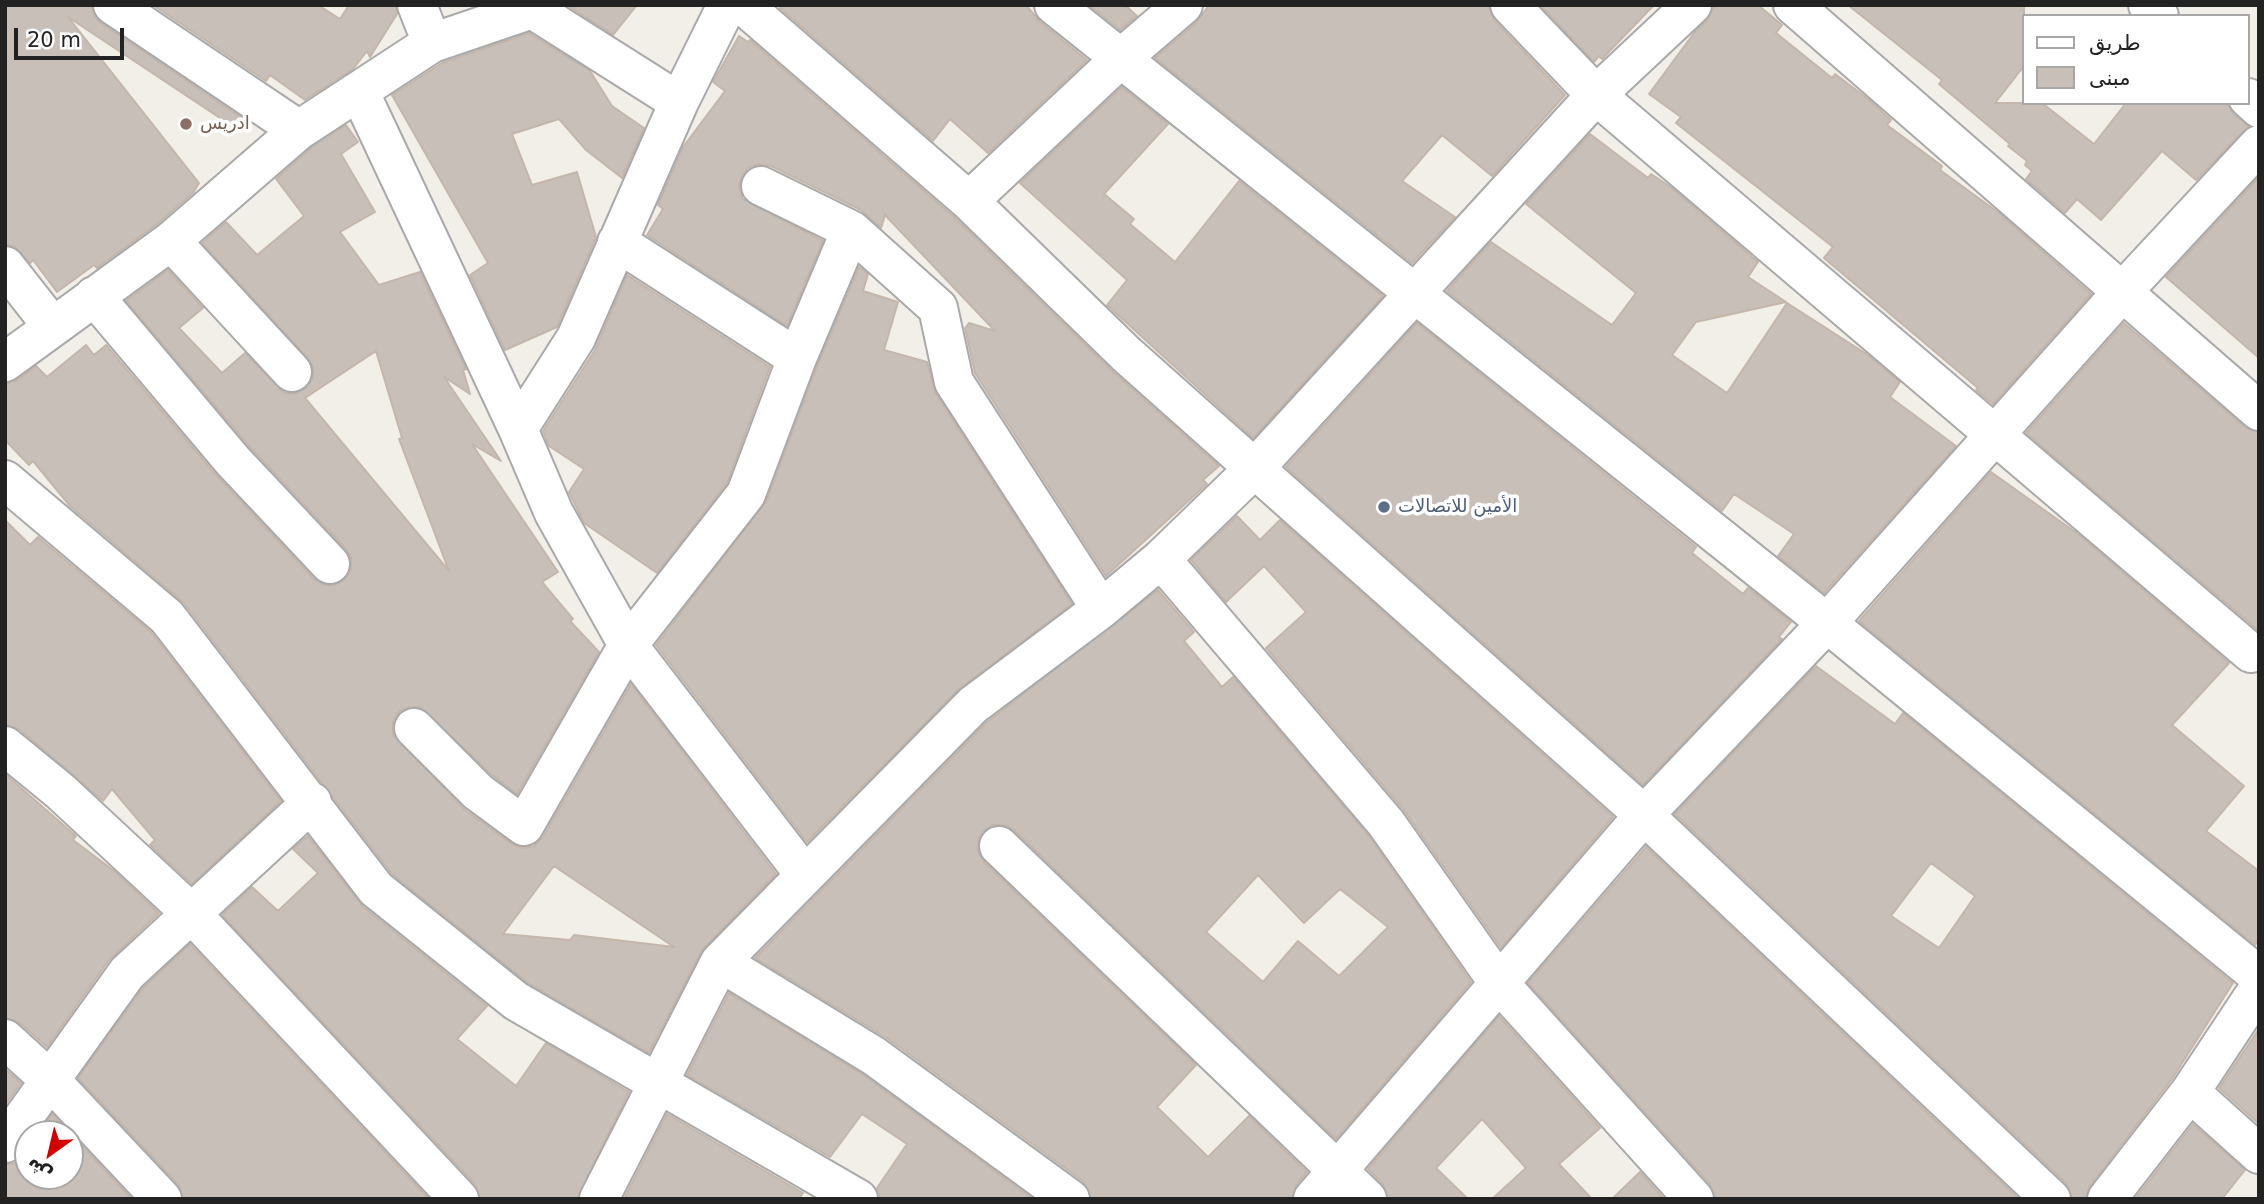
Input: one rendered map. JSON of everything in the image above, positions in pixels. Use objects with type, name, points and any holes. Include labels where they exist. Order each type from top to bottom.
[{"type":"street","points":[[417,5],[432,43]]},
{"type":"street","points":[[518,429],[576,338],[679,102],[727,5]]},
{"type":"street","points":[[743,5],[969,201],[1126,354],[1644,815],[2050,1199]]},
{"type":"street","points":[[1054,5],[1119,60],[1416,293],[1827,623],[2259,976]]},
{"type":"street","points":[[969,201],[1119,60],[1183,5]]},
{"type":"street","points":[[1510,5],[1596,95],[2250,653]]},
{"type":"street","points":[[599,1199],[720,962],[973,705],[1101,609],[1161,559],[1254,469],[1596,95],[1692,5]]},
{"type":"street","points":[[1793,5],[2259,411]]},
{"type":"street","points":[[123,8],[299,130]]},
{"type":"street","points":[[5,362],[170,241],[299,130],[360,93],[432,43],[532,9],[679,102]]},
{"type":"street","points":[[360,93],[518,429],[554,513],[628,645],[804,874]]},
{"type":"street","points":[[1313,1199],[1644,815],[1827,623],[2123,291],[2259,145]]},
{"type":"street","points":[[761,186],[851,230],[938,308],[954,382],[1101,609]]},
{"type":"street","points":[[414,728],[478,792],[524,826],[628,645],[746,494],[797,358],[851,230]]},
{"type":"street","points":[[170,241],[292,372]]},
{"type":"street","points":[[617,242],[797,358]]},
{"type":"street","points":[[5,266],[53,327]]},
{"type":"street","points":[[94,296],[233,461],[330,564]]},
{"type":"street","points":[[5,480],[167,617],[376,888],[516,1001],[659,1081],[858,1199]]},
{"type":"street","points":[[1161,559],[1386,823],[1498,982],[1693,1199]]},
{"type":"street","points":[[5,746],[60,790],[190,912],[459,1199]]},
{"type":"street","points":[[5,1143],[127,973],[312,802]]},
{"type":"street","points":[[999,846],[1367,1199]]},
{"type":"street","points":[[720,962],[874,1056],[1070,1199]]},
{"type":"street","points":[[2108,1199],[2190,1092],[2259,988]]},
{"type":"street","points":[[5,1039],[50,1080],[162,1199]]},
{"type":"street","points":[[2190,1092],[2259,1154]]},
{"type":"building","points":[[5,5],[91,5],[94,15],[101,23],[242,118],[235,128],[68,17],[199,183],[193,193],[157,224],[97,268],[94,265],[57,292],[33,260],[30,263],[14,246],[5,245]]},
{"type":"building","points":[[153,5],[318,5],[340,19],[349,5],[396,5],[397,14],[370,57],[367,51],[353,69],[305,100],[270,75],[266,81]]},
{"type":"building","points":[[567,5],[637,5],[613,35]]},
{"type":"building","points":[[782,5],[1026,5],[1040,22],[1087,60],[988,153],[950,119],[933,141],[780,8]]},
{"type":"building","points":[[1089,5],[1125,5],[1137,16],[1120,30]]},
{"type":"building","points":[[1209,5],[1489,5],[1494,20],[1565,95],[1492,176],[1442,135],[1402,181],[1455,217],[1412,263],[1155,58],[1197,22]]},
{"type":"building","points":[[1540,5],[1654,5],[1602,59],[1599,56],[1594,62]]},
{"type":"building","points":[[1715,5],[1758,5],[1782,25],[1776,33],[1832,78],[1835,74],[1868,99],[1891,120],[1887,125],[1942,166],[1940,170],[1999,213],[2091,294],[1993,404],[1976,390],[1978,388],[1824,258],[1833,247],[1676,123],[1681,117],[1649,94],[1694,33],[1707,20]]},
{"type":"building","points":[[1848,5],[2024,5],[2022,69],[1995,103],[2045,105],[2094,144],[2124,105],[2228,105],[2233,114],[2249,126],[2196,180],[2162,151],[2101,220],[2077,199],[2065,213],[2026,179],[2032,171],[2025,165],[2027,161],[1939,84],[1942,80]]},
{"type":"building","points":[[529,33],[590,71],[612,106],[644,128],[622,178],[586,150],[559,119],[512,134],[532,185],[577,172],[596,237],[557,327],[505,350],[470,275],[488,263],[392,95],[442,63]]},
{"type":"building","points":[[739,36],[748,42],[750,40],[954,217],[1111,370],[1219,466],[1203,480],[1207,484],[1106,576],[975,373],[965,328],[969,323],[995,331],[885,215],[881,228],[861,210],[771,166],[759,164],[748,168],[739,187],[743,199],[823,241],[787,326],[647,235],[663,209],[658,205],[683,147],[725,91],[713,82]]},
{"type":"building","points":[[1122,87],[1168,124],[1104,194],[1134,219],[1130,224],[1175,262],[1239,181],[1383,296],[1253,438],[1107,305],[1127,280],[1020,183]]},
{"type":"building","points":[[346,125],[358,142],[341,154],[375,212],[340,232],[379,285],[420,272],[466,369],[463,370],[470,394],[444,377],[501,461],[472,444],[558,572],[542,582],[573,619],[570,621],[599,652],[517,794],[492,775],[420,707],[409,707],[399,712],[393,722],[393,734],[465,810],[512,844],[522,848],[534,846],[543,837],[631,684],[776,874],[702,950],[649,1053],[528,983],[392,874],[184,603],[70,506],[33,461],[29,465],[5,440],[5,384],[17,380],[36,366],[47,377],[86,345],[94,355],[106,345],[217,476],[314,579],[324,585],[334,585],[344,580],[351,570],[351,558],[346,549],[249,446],[126,301],[168,270],[203,308],[179,328],[222,373],[245,353],[285,393],[296,393],[306,388],[313,378],[313,368],[308,358],[202,243],[226,222],[257,255],[304,216],[276,179],[312,147]],"holes":[[[376,351],[402,438],[399,439],[449,571],[305,398]],[[554,866],[674,947],[574,935],[570,940],[503,934]]]},
{"type":"building","points":[[1590,134],[1648,178],[1651,174],[1672,188],[1758,262],[1748,277],[1786,302],[1696,322],[1672,355],[1727,393],[1787,303],[1868,355],[1900,382],[1890,397],[1956,446],[1824,593],[1778,556],[1794,534],[1734,494],[1722,511],[1447,291],[1491,242],[1612,325],[1636,293],[1526,204]]},
{"type":"building","points":[[2259,177],[2259,358],[2166,277]]},
{"type":"building","points":[[859,267],[868,274],[863,291],[898,302],[884,350],[927,362],[936,394],[1072,604],[958,690],[807,842],[656,645],[766,502],[817,366]]},
{"type":"building","points":[[627,275],[770,367],[727,483],[657,573],[584,523],[569,492],[584,469],[549,446],[543,431],[595,350]]},
{"type":"building","points":[[1417,323],[1696,547],[1692,553],[1743,594],[1748,588],[1791,622],[1779,637],[1782,639],[1643,785],[1286,467]]},
{"type":"building","points":[[2124,323],[2245,427],[2259,432],[2259,631],[2026,433]]},
{"type":"building","points":[[1991,472],[2078,534],[2229,663],[2172,725],[2244,786],[2206,831],[2259,871],[2259,940],[2255,945],[1859,621]]},
{"type":"building","points":[[1237,516],[1260,540],[1280,520],[1613,817],[1501,948],[1403,809],[1266,648],[1306,612],[1264,566],[1226,602],[1191,560]]},
{"type":"building","points":[[5,520],[30,545],[38,537],[151,632],[281,801],[192,884],[150,845],[155,840],[112,789],[103,801],[19,729],[5,725]]},
{"type":"building","points":[[1158,590],[1194,632],[1184,641],[1222,687],[1233,677],[1369,836],[1471,982],[1336,1139],[1014,830],[1004,825],[992,825],[983,831],[978,840],[978,851],[984,862],[1196,1065],[1157,1107],[1208,1157],[1249,1116],[1307,1172],[1296,1185],[1292,1199],[1091,1199],[1083,1181],[887,1038],[755,958],[987,722]],"holes":[[[1258,875],[1304,923],[1340,889],[1388,927],[1339,976],[1298,941],[1263,982],[1206,932]]]},
{"type":"building","points":[[1816,666],[1895,724],[1903,713],[2233,983],[2172,1079],[2090,1186],[2086,1199],[2072,1199],[2066,1183],[1675,814]],"holes":[[[1931,863],[1975,896],[1939,948],[1891,916]]]},
{"type":"building","points":[[5,774],[76,836],[73,840],[113,870],[159,913],[109,960],[47,1047],[20,1023],[5,1018]]},
{"type":"building","points":[[308,836],[362,906],[487,1006],[457,1039],[516,1086],[546,1043],[629,1092],[577,1199],[480,1199],[475,1184],[222,915],[252,887],[278,911],[318,873],[293,849]]},
{"type":"building","points":[[1646,847],[2019,1199],[1715,1199],[1710,1184],[1528,983]]},
{"type":"building","points":[[190,944],[429,1199],[183,1199],[178,1184],[78,1078],[143,988]]},
{"type":"building","points":[[729,993],[862,1074],[1033,1199],[880,1199],[877,1188],[907,1144],[862,1114],[830,1157],[687,1075]]},
{"type":"building","points":[[1499,1016],[1600,1128],[1559,1164],[1592,1199],[1492,1199],[1526,1168],[1482,1119],[1436,1168],[1468,1199],[1388,1199],[1383,1184],[1368,1169]]},
{"type":"building","points":[[2259,1029],[2259,1124],[2219,1088]]},
{"type":"building","points":[[5,1069],[21,1083],[5,1105]]},
{"type":"building","points":[[667,1114],[803,1193],[799,1199],[624,1199]]},
{"type":"building","points":[[2193,1124],[2245,1170],[2222,1199],[2135,1199]]},
{"type":"building","points":[[84,1148],[132,1199],[5,1199],[5,1164],[14,1163],[14,1190],[84,1190]]},
{"type":"building","points":[[1640,1172],[1664,1199],[1612,1199]]},
{"type":"place","name":"ادريس","points":[[186,124]]},
{"type":"place","name":"الأمين للاتصالات","points":[[1384,507]]}]
